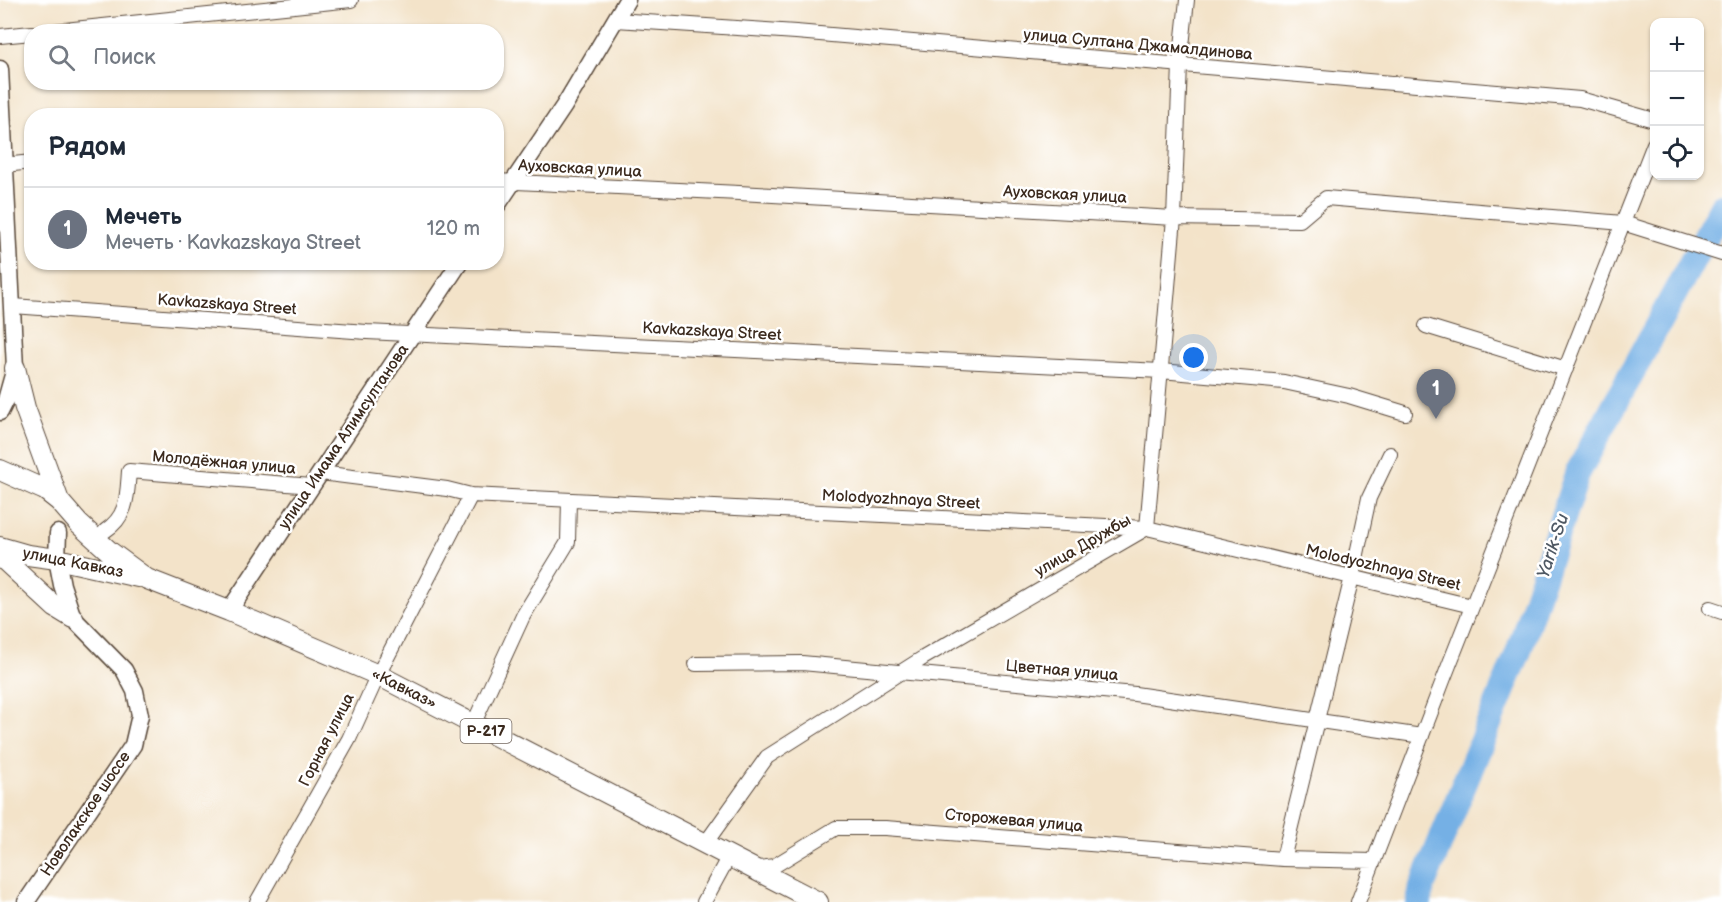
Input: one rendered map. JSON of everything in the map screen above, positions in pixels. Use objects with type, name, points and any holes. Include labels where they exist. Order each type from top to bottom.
[{"type":"highway","points":[[15,368],[25,408],[59,501]]},
{"type":"highway","name":"«Кавказ»","points":[[0,470],[45,490],[109,551],[147,579],[229,611],[378,675],[818,902]]},
{"type":"highway","name":"улица Кавказ","points":[[0,547],[28,555],[57,559],[147,579]]},
{"type":"highway","points":[[0,556],[55,607],[73,618]]},
{"type":"main road","points":[[505,182],[564,106],[627,0]]},
{"type":"main road","points":[[0,69],[15,368],[6,400],[0,412]]},
{"type":"main road","name":"улица Имама Алимсултанова","points":[[229,611],[455,270]]},
{"type":"main road","name":"Новолакское шоссе","points":[[26,902],[133,745],[140,715],[135,691],[124,670],[73,618],[62,585],[57,559],[61,517],[59,501]]},
{"type":"main road","points":[[28,555],[43,551],[58,533]]},
{"type":"street","points":[[122,24],[351,0]]},
{"type":"street","name":"улица Дружбы","points":[[705,844],[767,758],[900,672],[1147,528],[1174,218],[1180,65],[1187,0]]},
{"type":"street","name":"улица Султана Джамалдинова","points":[[616,20],[807,33],[1580,99],[1650,119]]},
{"type":"street","points":[[0,36],[24,34]]},
{"type":"street","points":[[1358,902],[1472,606],[1626,223],[1650,155]]},
{"type":"street","points":[[4,165],[24,163]]},
{"type":"street","name":"Ауховская улица","points":[[505,182],[1174,218],[1300,220],[1326,198],[1626,223],[1722,254]]},
{"type":"street","name":"Kavkazskaya Street","points":[[13,306],[413,334],[1161,371],[1284,382],[1349,396],[1405,413]]},
{"type":"street","points":[[1426,326],[1566,369]]},
{"type":"street","points":[[1283,859],[1369,498],[1390,454]]},
{"type":"street","name":"Молодёжная улица","points":[[105,531],[114,525],[126,506],[129,471],[316,480]]},
{"type":"street","name":"Molodyozhnaya Street","points":[[316,480],[447,489],[471,495],[1147,528],[1472,606]]},
{"type":"street","name":"Горная улица","points":[[257,902],[349,739],[378,675],[471,495]]},
{"type":"street","points":[[473,725],[523,616],[568,542],[569,500]]},
{"type":"street","name":"Цветная улица","points":[[696,663],[802,663],[1135,694],[1422,736]]},
{"type":"street","name":"Сторожевая улица","points":[[754,869],[774,866],[836,828],[885,828],[1283,859],[1374,861]]},
{"type":"street","points":[[704,902],[729,856]]},
{"type":"waterway","name":"Yarik-Su","points":[[1419,902],[1422,887],[1518,653],[1577,474],[1722,206]]},
{"type":"place","name":"Мечеть","points":[[1436,419]]}]
